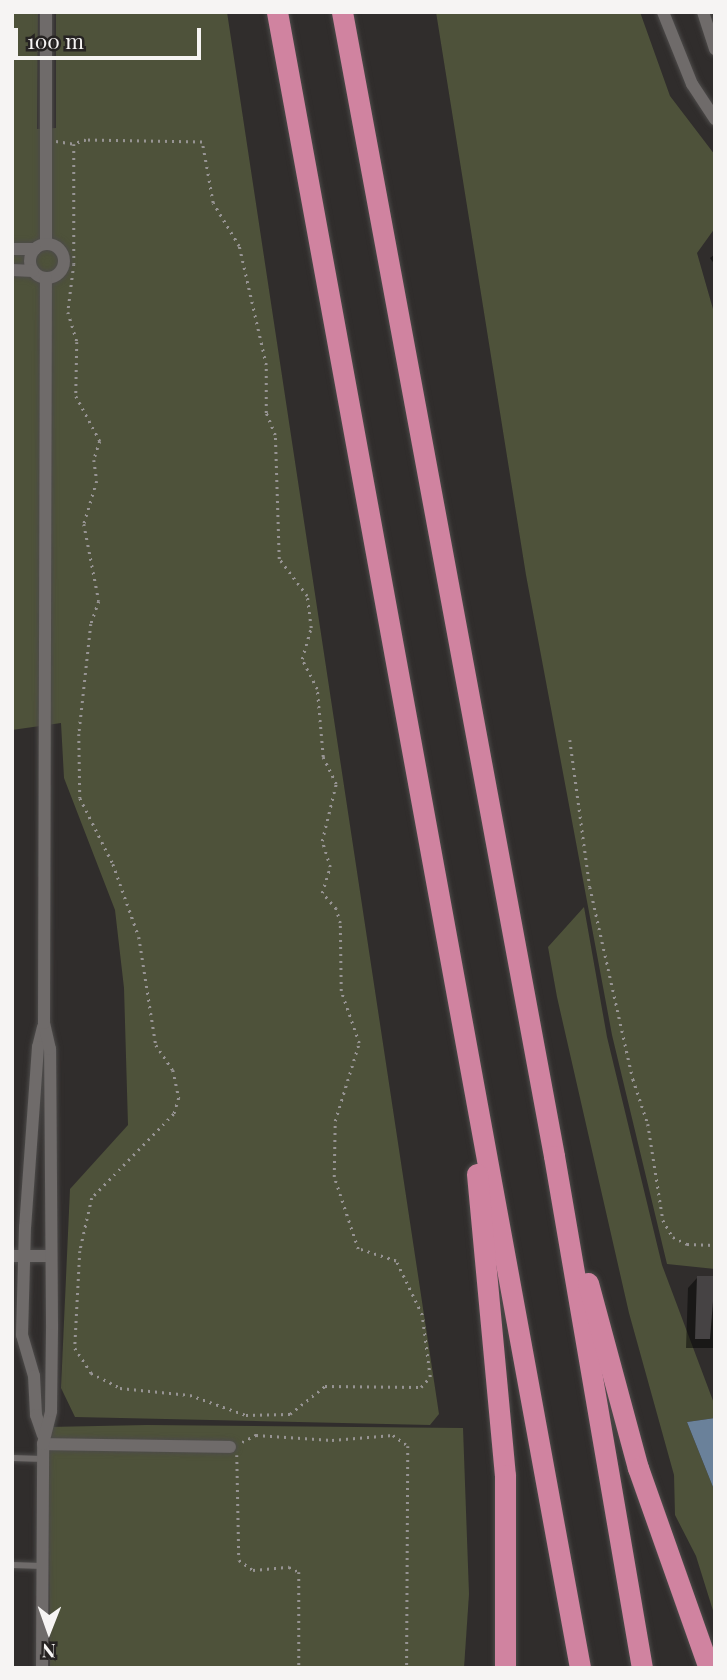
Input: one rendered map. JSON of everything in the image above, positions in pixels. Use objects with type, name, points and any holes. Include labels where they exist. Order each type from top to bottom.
[{"type":"highway","points":[[276,12],[580,1668]]},
{"type":"highway","points":[[342,12],[554,1156],[642,1668]]},
{"type":"highway","points":[[473,1081],[477,1165],[505,1475],[505,1668]]},
{"type":"highway","points":[[554,1156],[638,1468],[709,1668]]},
{"type":"street","points":[[33,271],[30,260],[41,247],[46,141],[46,12]]},
{"type":"street","points":[[663,12],[692,85],[715,119]]},
{"type":"street","points":[[703,12],[715,49]]},
{"type":"street","points":[[12,249],[41,247],[60,250],[64,259],[58,274],[46,278],[33,271],[12,270]]},
{"type":"street","points":[[42,1668],[43,1439],[51,1411],[50,1049],[44,1023],[46,278]]},
{"type":"street","points":[[43,1439],[36,1415],[34,1376],[22,1335],[18,1256],[38,1047],[44,1023]]},
{"type":"street","points":[[18,1256],[51,1256]]},
{"type":"street","points":[[43,1439],[230,1447]]},
{"type":"lane","points":[[12,1458],[43,1459]]},
{"type":"lane","points":[[12,1565],[42,1566]]},
{"type":"path","points":[[46,141],[74,144],[86,140],[202,142],[213,203],[242,257],[266,365],[266,413],[275,435],[279,559],[307,596],[311,628],[302,659],[317,688],[323,757],[336,784],[322,841],[330,867],[322,893],[336,909],[340,923],[341,991],[359,1043],[335,1121],[334,1177],[358,1249],[396,1261],[422,1315],[430,1377],[421,1387],[325,1386],[290,1414],[246,1415],[190,1395],[120,1388],[91,1373],[75,1348],[80,1251],[92,1198],[174,1114],[179,1098],[173,1070],[156,1045],[139,937],[113,864],[80,798],[79,734],[90,624],[99,601],[84,524],[97,481],[94,460],[100,441],[76,396],[77,342],[68,312],[74,264],[74,144]]},
{"type":"path","points":[[570,740],[590,887],[633,1079],[648,1124],[663,1220],[673,1237],[687,1244],[715,1245]]},
{"type":"path","points":[[299,1668],[299,1572],[289,1567],[253,1570],[239,1560],[236,1550],[241,1506],[237,1455],[240,1445],[250,1436],[332,1440],[393,1435],[408,1446],[407,1668]]},
{"type":"green space","points":[[12,12],[38,12],[37,129],[56,128],[56,12],[227,12],[439,1414],[430,1425],[75,1417],[61,1388],[70,1189],[128,1125],[124,988],[115,910],[64,778],[61,723],[12,730]]},
{"type":"green space","points":[[436,12],[640,12],[670,96],[715,155],[715,228],[697,253],[715,316],[715,1269],[667,1264],[612,1035],[526,575]]},
{"type":"green space","points":[[584,907],[607,1037],[662,1265],[715,1406],[715,1418],[687,1422],[715,1492],[715,1617],[696,1556],[675,1515],[674,1475],[629,1313],[557,997],[548,947]]},
{"type":"green space","points":[[147,1425],[463,1428],[469,1594],[464,1668],[50,1668],[48,1427]]},
{"type":"water","points":[[715,1418],[715,1492],[687,1422]]},
{"type":"building","points":[[697,1276],[715,1276],[710,1339],[695,1339]]}]
